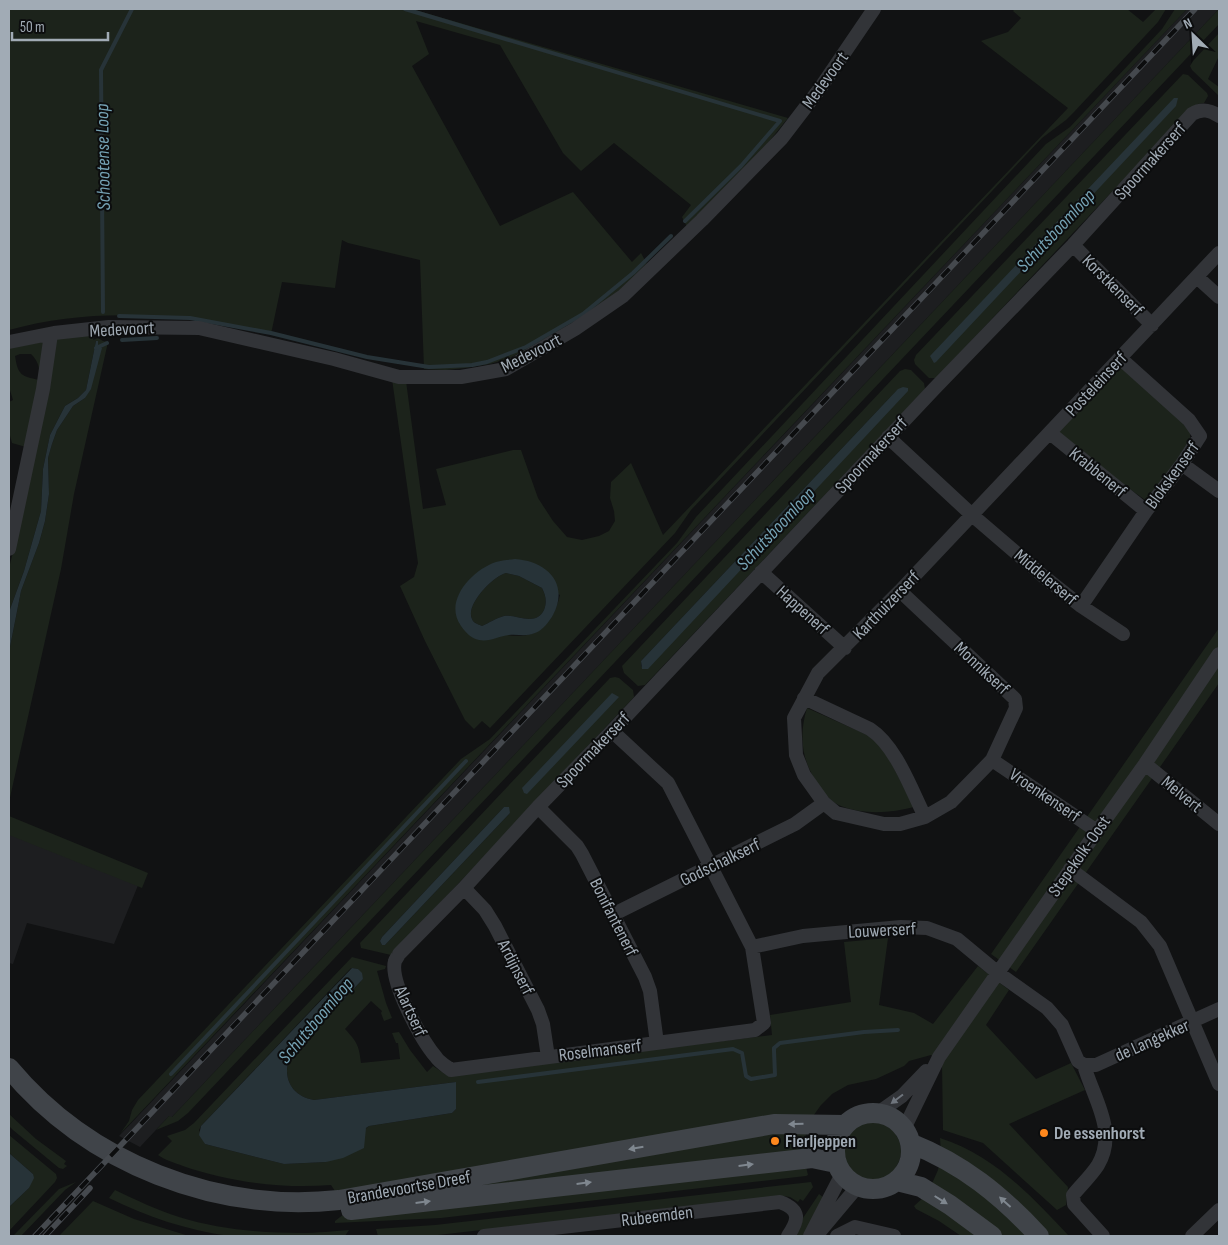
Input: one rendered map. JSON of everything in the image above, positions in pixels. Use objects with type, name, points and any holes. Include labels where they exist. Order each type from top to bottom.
[{"type":"main road","name":"Brandevoortse Dreef","points":[[9,1068],[38,1099],[86,1138],[141,1168],[194,1187],[238,1197],[279,1202],[340,1200],[774,1124],[845,1125]]},
{"type":"main road","name":"Brandevoortse Dreef","points":[[9,1085],[62,1134],[103,1161],[133,1177],[190,1198],[236,1209],[263,1212],[340,1212],[812,1158],[846,1174]]},
{"type":"main road","points":[[907,1136],[911,1154],[904,1173],[897,1181],[878,1189],[868,1189],[846,1174],[834,1149],[838,1136],[845,1125],[854,1118],[878,1113],[892,1118],[907,1136],[987,1186],[1039,1236]]},
{"type":"main road","points":[[897,1181],[921,1187],[950,1205],[992,1236]]},
{"type":"street","name":"Medevoort","points":[[9,342],[51,334],[109,327],[198,328],[334,359],[399,377],[461,377],[506,369],[575,329],[622,296],[702,220],[782,138],[821,87],[874,9]]},
{"type":"street","name":"Spoormakerserf","points":[[395,960],[888,437],[1073,245],[1192,114],[1199,110],[1213,113]]},
{"type":"street","name":"Korstkenserf","points":[[1073,245],[1152,324]]},
{"type":"street","name":"Posteleinserf","points":[[972,515],[1219,253]]},
{"type":"street","points":[[1197,277],[1219,297]]},
{"type":"street","points":[[9,550],[43,389],[51,334]]},
{"type":"street","name":"Blokskenserf","points":[[1081,606],[1146,510],[1182,464],[1200,436],[1189,420],[1120,358]]},
{"type":"street","name":"Krabbenerf","points":[[1050,433],[1146,510]]},
{"type":"street","name":"Middelerserf","points":[[888,437],[972,515],[1081,606],[1123,634]]},
{"type":"street","points":[[1182,464],[1219,491]]},
{"type":"street","name":"Karthuizerserf","points":[[972,515],[845,648],[818,673],[794,718],[796,755],[804,775],[824,803],[836,813],[884,824],[900,824],[925,817],[951,802],[992,760]]},
{"type":"street","name":"Happenerf","points":[[760,572],[845,648]]},
{"type":"street","name":"Monnikserf","points":[[900,591],[1015,699],[1016,708],[992,760]]},
{"type":"street","name":"Stepekolk-Oost","points":[[878,1113],[902,1096],[939,1057],[1145,764],[1219,654]]},
{"type":"street","points":[[804,698],[879,735],[899,765],[925,817]]},
{"type":"street","points":[[612,731],[668,783],[752,947]]},
{"type":"street","name":"Vroenkenserf","points":[[992,760],[1097,831]]},
{"type":"street","name":"Melvert","points":[[1145,764],[1219,824]]},
{"type":"street","name":"Godschalkserf","points":[[612,915],[795,824],[824,803]]},
{"type":"street","name":"Bonifantenerf","points":[[538,807],[577,846],[650,991],[658,1043]]},
{"type":"street","points":[[1070,869],[1140,922],[1160,946],[1219,1084]]},
{"type":"street","name":"Ardijnserf","points":[[464,888],[485,910],[495,926],[538,1010],[543,1024],[548,1057]]},
{"type":"street","name":"Louwerserf","points":[[752,947],[803,936],[901,926],[927,928],[957,938],[998,973],[1051,1012],[1062,1025],[1078,1061],[1084,1065],[1105,1122],[1106,1140],[1098,1165],[1073,1195],[1074,1204],[1103,1236]]},
{"type":"street","name":"Roselmanserf","points":[[437,1059],[451,1070],[755,1030],[764,1023],[752,947]]},
{"type":"street","name":"Alartserf","points":[[395,960],[395,974],[407,1008],[422,1037],[437,1059]]},
{"type":"street","name":"de Langekker","points":[[1084,1065],[1096,1065],[1219,1009]]},
{"type":"street","name":"Stepekolk-Oost","points":[[907,1136],[939,1057]]},
{"type":"street","points":[[810,1236],[846,1174]]},
{"type":"street","points":[[816,1236],[846,1174]]},
{"type":"street","name":"Rubeemden","points":[[484,1236],[566,1232],[780,1202],[791,1206],[796,1214],[796,1224],[788,1236]]},
{"type":"street","points":[[1192,1236],[1219,1210]]},
{"type":"street","points":[[837,1236],[855,1227],[894,1236]]},
{"type":"shaded area","points":[[9,9],[412,9],[788,118],[763,149],[687,227],[682,217],[691,205],[614,143],[581,171],[563,153],[500,45],[416,21],[429,54],[412,66],[500,226],[573,192],[632,262],[641,253],[648,266],[612,297],[550,336],[510,358],[490,364],[465,368],[446,370],[424,369],[420,260],[342,240],[335,288],[282,282],[271,334],[239,327],[173,318],[107,315],[41,322],[9,330]]},
{"type":"shaded area","points":[[1015,9],[1127,9],[1143,22],[1156,9],[1166,9],[1158,22],[1074,112],[1042,138],[691,510],[675,533],[490,728],[482,721],[474,729],[465,720],[425,641],[400,586],[414,577],[418,563],[392,379],[406,381],[423,509],[446,505],[436,469],[513,450],[521,450],[538,498],[553,521],[567,537],[582,540],[599,536],[609,531],[615,521],[610,498],[611,482],[631,463],[663,535],[1068,108],[981,41],[1008,32],[1021,18],[1013,11]],"holes":[[[495,563],[560,595],[553,614],[544,626],[533,633],[521,636],[507,635],[460,624],[457,614],[459,595],[464,587],[470,580]]]},
{"type":"shaded area","points":[[1175,9],[1187,9],[120,1134],[129,1121],[132,1110],[138,1100],[461,759],[490,739],[677,543],[696,517],[1046,144],[1070,127],[1162,29]]},
{"type":"shaded area","points":[[1187,9],[1219,9],[171,1118],[169,1116],[140,1147],[119,1136]]},
{"type":"shaded area","points":[[1219,9],[1219,24],[188,1113],[178,1121],[156,1130],[169,1116],[172,1117]]},
{"type":"shaded area","points":[[1219,33],[1219,56],[1208,79],[1219,87],[1219,96],[1190,66]]},
{"type":"shaded area","points":[[1183,74],[1188,75],[1207,93],[1208,96],[1204,103],[1191,108],[936,378],[929,378],[915,364],[916,355]]},
{"type":"shaded area","points":[[96,332],[93,340],[98,338],[108,342],[74,494],[61,569],[9,802],[9,652],[21,591],[45,521],[49,494],[48,458],[52,444],[57,430],[73,406],[85,398],[98,346],[96,341],[86,390],[78,398],[65,406],[50,435],[43,469],[41,511],[24,571],[9,612],[9,568],[13,552],[26,447],[12,443],[9,432],[9,402],[13,400],[9,387],[9,348]],"holes":[[[31,354],[38,366],[39,380],[24,376],[17,367],[15,356]]]},
{"type":"shaded area","points":[[1120,363],[1182,422],[1190,432],[1190,443],[1148,502],[1053,434]]},
{"type":"shaded area","points":[[905,369],[911,370],[924,383],[925,389],[645,685],[638,686],[624,673],[622,666],[900,371]],"holes":[[[898,389],[641,667],[641,661]]]},
{"type":"shaded area","points":[[506,573],[519,576],[542,588],[546,599],[544,610],[536,618],[526,619],[504,616],[482,626],[472,619],[471,613],[476,599],[494,579]]},
{"type":"shaded area","points":[[1219,628],[1219,683],[1016,972],[991,954]]},
{"type":"shaded area","points":[[610,678],[619,678],[633,690],[634,697],[391,955],[361,948],[360,943]],"holes":[[[504,807],[510,813],[385,945],[382,945],[380,941],[382,937]]]},
{"type":"shaded area","points":[[807,708],[874,738],[885,751],[914,807],[887,812],[859,811],[835,803],[825,794],[806,760],[802,740]]},
{"type":"shaded area","points":[[9,816],[148,873],[142,888],[9,835]]},
{"type":"shaded area","points":[[9,831],[139,883],[114,944],[27,923],[13,964],[9,963]]},
{"type":"shaded area","points":[[888,938],[879,1005],[914,1013],[933,1024],[978,966],[1009,990],[986,1025],[1036,1079],[1071,1063],[1085,1090],[1009,1124],[1068,1187],[1066,1205],[1057,1210],[983,1143],[943,1130],[942,1064],[931,1055],[909,1061],[904,1066],[876,1079],[848,1085],[832,1094],[811,1119],[335,1191],[331,1185],[275,1185],[237,1180],[201,1172],[158,1155],[172,1141],[167,1136],[185,1130],[194,1123],[352,957],[386,966],[385,969],[377,971],[392,1018],[384,1021],[382,1011],[371,1001],[345,1029],[357,1044],[361,1063],[400,1059],[398,1043],[396,1043],[392,1033],[399,1032],[427,1072],[433,1066],[448,1076],[467,1072],[772,1035],[770,1015],[851,1002],[844,942]],"holes":[[[351,968],[358,969],[363,979],[291,1054],[287,1069],[290,1083],[294,1089],[306,1098],[314,1100],[456,1082],[456,1109],[452,1113],[369,1126],[326,1162],[284,1164],[205,1144],[199,1130],[201,1126]]]},
{"type":"shaded area","points":[[9,1114],[36,1139],[66,1161],[64,1164],[67,1166],[63,1169],[59,1168],[13,1130],[9,1126]]},
{"type":"shaded area","points":[[866,1122],[878,1122],[893,1130],[901,1145],[901,1157],[893,1172],[878,1180],[866,1180],[851,1172],[843,1157],[843,1145],[851,1130]]},
{"type":"shaded area","points":[[755,1130],[806,1132],[804,1156],[389,1202]]},
{"type":"shaded area","points":[[9,1135],[56,1174],[57,1178],[9,1231],[9,1207],[29,1188],[33,1174],[9,1153]]},
{"type":"shaded area","points":[[940,1138],[959,1145],[995,1166],[1026,1192],[1069,1236],[1044,1236],[941,1153]]},
{"type":"shaded area","points":[[940,1161],[1035,1236],[997,1236],[930,1188]]},
{"type":"shaded area","points":[[805,1162],[808,1175],[806,1176],[441,1218],[335,1223],[344,1214]]},
{"type":"shaded area","points":[[76,1182],[65,1190],[21,1236],[13,1236],[59,1189]]},
{"type":"shaded area","points":[[811,1182],[813,1187],[803,1201],[800,1199],[798,1202],[790,1197],[783,1196],[429,1236],[378,1236],[376,1229],[435,1225]]},
{"type":"shaded area","points":[[115,1190],[171,1214],[224,1227],[286,1233],[349,1230],[345,1236],[229,1236],[168,1222],[123,1205],[109,1198]]},
{"type":"shaded area","points":[[819,1194],[824,1198],[803,1236],[791,1236]]},
{"type":"shaded area","points":[[925,1196],[987,1236],[961,1236],[939,1221],[916,1209],[914,1206]]},
{"type":"shaded area","points":[[93,1201],[134,1219],[189,1236],[59,1236]]},
{"type":"water","name":"Schutsboomloop","points":[[1174,98],[1178,98],[1176,106],[934,363],[930,356]]},
{"type":"water","points":[[96,341],[98,341],[98,346],[102,348],[91,389],[85,398],[73,406],[57,430],[48,458],[49,494],[45,521],[21,591],[9,652],[9,612],[24,571],[41,511],[43,469],[50,435],[65,406],[78,398],[86,390]]},
{"type":"water","name":"Schutsboomloop","points":[[908,388],[908,391],[648,669],[642,669],[641,661],[898,389]]},
{"type":"water","points":[[515,559],[536,564],[552,576],[557,584],[559,593],[558,603],[553,615],[543,628],[532,634],[509,635],[487,640],[474,638],[461,626],[456,616],[458,597],[470,579],[487,566],[503,560]],"holes":[[[506,573],[519,576],[542,588],[546,602],[544,610],[540,615],[531,619],[504,616],[482,626],[473,622],[471,613],[473,606],[476,599],[488,585],[494,579]]]},
{"type":"water","points":[[612,693],[619,697],[527,794],[524,793],[522,788]]},
{"type":"water","points":[[504,807],[509,807],[510,813],[385,945],[382,945],[380,941],[382,937]]},
{"type":"water","name":"Schutsboomloop","points":[[352,968],[358,969],[362,973],[363,979],[291,1054],[287,1069],[290,1083],[294,1089],[306,1098],[314,1100],[456,1082],[456,1109],[452,1113],[369,1126],[366,1128],[364,1148],[343,1158],[326,1162],[284,1164],[205,1144],[199,1135],[201,1126]]},
{"type":"water","points":[[9,1153],[33,1174],[34,1178],[29,1188],[9,1207]]},
{"type":"waterway","name":"Schootense Loop","points":[[103,312],[101,70],[132,9]]},
{"type":"waterway","points":[[405,9],[780,121],[741,166],[685,221]]},
{"type":"waterway","points":[[119,316],[190,318],[271,333],[367,357],[429,367],[472,365],[487,362],[526,347],[583,314],[633,273],[671,236]]},
{"type":"waterway","points":[[122,340],[157,338]]},
{"type":"waterway","points":[[96,348],[107,343]]},
{"type":"waterway","points":[[171,1074],[466,761]]},
{"type":"waterway","points":[[478,1082],[733,1049],[742,1053],[746,1076],[751,1079],[775,1075],[774,1048],[780,1043],[864,1032],[898,1030]]},
{"type":"railway","points":[[35,1236],[1195,9]]},
{"type":"railway","points":[[45,1236],[90,1188]]},
{"type":"place","name":"De essenhorst","points":[[1044,1133]]},
{"type":"place","name":"Fierljeppen","points":[[775,1141]]}]
